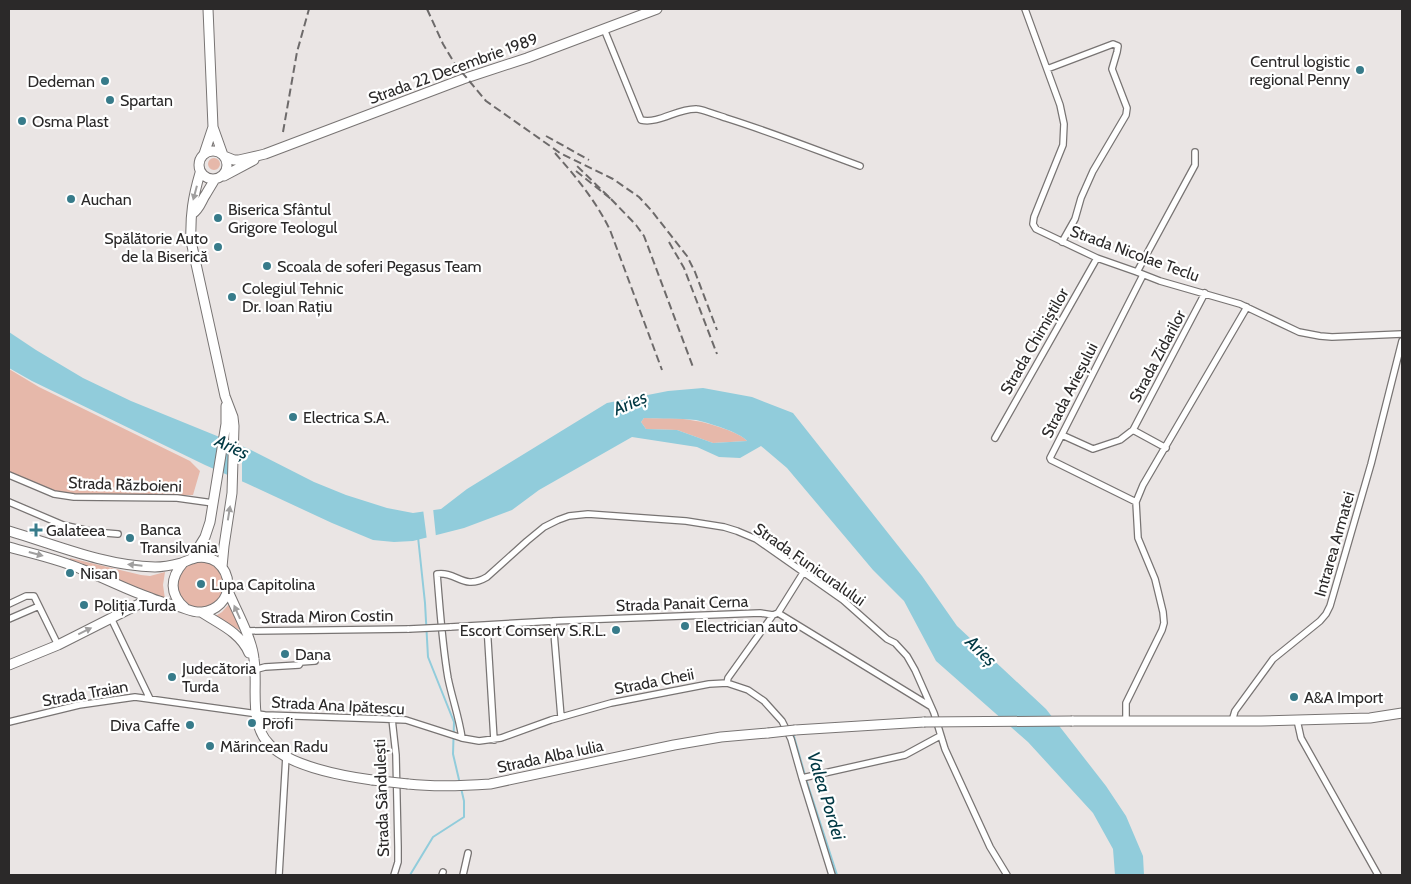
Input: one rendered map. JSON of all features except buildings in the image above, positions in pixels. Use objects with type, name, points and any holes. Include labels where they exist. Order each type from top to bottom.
[{"type":"main road","points":[[192,214],[200,207],[217,179],[226,171],[227,166],[213,127],[208,9]]},
{"type":"main road","name":"Strada 22 Decembrie 1989","points":[[217,179],[259,156],[463,79],[527,58],[658,9]]},
{"type":"main road","points":[[204,154],[213,127]]},
{"type":"main road","points":[[222,567],[232,493],[230,425],[194,256],[190,227],[192,204],[200,173],[198,165],[200,157],[212,151],[224,155]]},
{"type":"main road","name":"Strada 22 Decembrie 1989","points":[[224,155],[234,160],[259,156]]},
{"type":"main road","points":[[200,173],[206,178],[217,179]]},
{"type":"main road","points":[[187,609],[175,595],[173,587],[174,578],[177,570],[188,561],[205,537],[210,522],[216,481],[230,425]]},
{"type":"main road","points":[[9,531],[67,550],[134,565],[163,567],[200,557],[208,558],[222,567],[226,574],[228,591],[218,606],[210,611],[201,612],[151,598],[62,562],[9,547]]},
{"type":"main road","name":"Strada Alba Iulia","points":[[228,591],[250,642],[254,658],[256,714],[261,731],[268,743],[286,756],[327,771],[372,780],[408,784],[437,786],[490,784],[674,745],[721,737],[795,730],[924,722],[1297,720],[1370,718],[1402,713]]},
{"type":"main road","points":[[9,664],[58,644],[151,598]]},
{"type":"main road","points":[[201,612],[238,636],[247,648],[254,668]]},
{"type":"street","name":"Strada Nicolae Teclu","points":[[1025,9],[1063,115],[1064,142],[1034,217],[1033,224],[1036,229],[1097,258],[1144,275],[1240,304],[1299,332],[1320,336],[1402,334]]},
{"type":"street","points":[[604,29],[641,120],[647,121],[698,108],[860,166]]},
{"type":"street","points":[[1047,69],[1113,44],[1116,45],[1118,46],[1112,69],[1127,108],[1126,115],[1093,171],[1081,198],[1075,219],[1062,242]]},
{"type":"street","points":[[1137,272],[1195,165],[1195,152]]},
{"type":"street","name":"Strada Chimiștilor","points":[[995,438],[1097,258]]},
{"type":"street","name":"Strada Arieșului","points":[[1136,502],[1050,458],[1144,275]]},
{"type":"street","name":"Strada Zidarilor","points":[[1133,430],[1205,294]]},
{"type":"street","points":[[1126,722],[1126,704],[1164,624],[1155,579],[1138,538],[1136,502],[1143,485],[1247,307]]},
{"type":"street","name":"Intrarea Armatei","points":[[1232,721],[1235,711],[1274,659],[1320,621],[1330,606],[1371,464],[1402,341]]},
{"type":"street","points":[[1062,435],[1093,449],[1120,440],[1133,430],[1166,448]]},
{"type":"street","name":"Strada Războieni","points":[[9,475],[54,494],[74,497],[177,498],[213,503]]},
{"type":"street","points":[[9,502],[63,525],[94,532],[118,534]]},
{"type":"street","name":"Strada Funicuralului","points":[[460,737],[460,725],[444,652],[437,574],[444,574],[474,583],[480,581],[544,527],[569,516],[588,514],[686,521],[724,527],[756,539],[842,600],[895,643],[907,656],[934,713],[945,749],[990,848],[1007,875]]},
{"type":"street","points":[[727,683],[728,678],[803,573]]},
{"type":"street","points":[[9,604],[26,596],[34,596],[58,644]]},
{"type":"street","points":[[9,619],[39,606]]},
{"type":"street","name":"Strada Panait Cerna","points":[[409,629],[553,621],[775,614],[930,706]]},
{"type":"street","points":[[111,618],[150,699]]},
{"type":"street","points":[[553,621],[561,717]]},
{"type":"street","points":[[487,626],[494,740]]},
{"type":"street","name":"Strada Miron Costin","points":[[245,631],[409,629]]},
{"type":"street","points":[[254,668],[299,665],[301,662],[315,661]]},
{"type":"street","name":"Strada Cheii","points":[[448,732],[479,741],[494,740],[561,717],[611,703],[709,684],[727,683],[748,690],[764,701],[782,721],[791,739],[832,875]]},
{"type":"street","name":"Strada Traian","points":[[9,722],[97,702],[130,698],[150,699],[256,714]]},
{"type":"street","name":"Strada Ana Ipătescu","points":[[256,714],[392,719],[416,723],[448,732]]},
{"type":"street","name":"Strada Sândulești","points":[[392,719],[396,755],[398,847],[398,862],[394,875]]},
{"type":"street","points":[[1297,720],[1301,738],[1378,875]]},
{"type":"street","points":[[802,778],[905,755],[940,736]]},
{"type":"street","points":[[279,875],[286,756]]},
{"type":"street","points":[[464,875],[468,853]]},
{"type":"shaded area","points":[[212,158],[216,158],[220,164],[216,170],[212,170],[208,166],[208,162]]},
{"type":"shaded area","points":[[9,369],[39,387],[190,461],[200,471],[193,495],[75,496],[56,492],[9,472]]},
{"type":"shaded area","points":[[644,418],[683,419],[701,422],[731,431],[747,441],[713,443],[677,430],[646,429],[641,422]]},
{"type":"shaded area","points":[[70,558],[141,575],[150,576],[165,572],[163,585],[165,599],[163,601],[70,561]]},
{"type":"shaded area","points":[[192,561],[210,561],[223,573],[225,591],[215,606],[191,609],[181,602],[175,585],[182,568]]},
{"type":"shaded area","points":[[230,603],[240,630],[214,617],[222,612]]},
{"type":"water","name":"Arieș","points":[[9,332],[83,378],[131,401],[249,449],[314,482],[346,495],[387,508],[413,513],[441,509],[467,489],[607,403],[668,391],[703,388],[752,397],[793,413],[922,576],[957,626],[1046,709],[1106,786],[1126,816],[1143,856],[1144,875],[1115,875],[1113,849],[1093,813],[1028,742],[936,661],[904,601],[873,570],[787,468],[761,446],[740,458],[719,457],[697,447],[632,437],[539,490],[512,510],[464,528],[413,541],[373,540],[205,465],[9,368]],"holes":[[[644,418],[696,420],[731,431],[747,441],[713,443],[677,430],[646,429],[641,422]]]},
{"type":"pier","points":[[232,440],[242,444],[242,484],[231,479]]},
{"type":"pier","points":[[433,508],[436,537],[427,540],[423,509]]},
{"type":"waterway","points":[[418,537],[428,657],[454,722],[453,754],[460,784]]},
{"type":"waterway","name":"Valea Pordei","points":[[793,733],[837,875]]},
{"type":"waterway","points":[[410,875],[433,837],[464,817],[464,801],[461,788]]},
{"type":"railway","points":[[283,132],[297,52],[309,9]]},
{"type":"railway","points":[[427,9],[443,44],[455,64],[486,101],[560,153],[613,179],[639,197],[651,210],[687,256],[717,330]]},
{"type":"railway","points":[[546,136],[589,160]]},
{"type":"railway","points":[[555,153],[592,199],[610,230],[662,370]]},
{"type":"railway","points":[[576,171],[611,199],[577,166]]},
{"type":"railway","points":[[611,199],[644,236],[693,367]]},
{"type":"railway","points":[[669,242],[684,268],[717,354]]},
{"type":"place","name":"Centrul logistic regional Penny","points":[[1360,70]]},
{"type":"place","name":"Dedeman","points":[[105,81]]},
{"type":"place","name":"Spartan","points":[[110,100]]},
{"type":"place","name":"Osma Plast","points":[[22,121]]},
{"type":"place","name":"Auchan","points":[[71,199]]},
{"type":"place","name":"Biserica Sfântul Grigore Teologul","points":[[218,218]]},
{"type":"place","name":"Spălătorie Auto de la Biserică","points":[[218,247]]},
{"type":"place","name":"Scoala de soferi Pegasus Team","points":[[267,266]]},
{"type":"place","name":"Colegiul Tehnic Dr. Ioan Rațiu","points":[[232,297]]},
{"type":"place","name":"Electrica S.A.","points":[[293,417]]},
{"type":"place","name":"Galateea","points":[[36,530]]},
{"type":"place","name":"Banca Transilvania","points":[[130,538]]},
{"type":"place","name":"Nisan","points":[[70,573]]},
{"type":"place","name":"Lupa Capitolina","points":[[201,584]]},
{"type":"place","name":"Poliția Turda","points":[[84,605]]},
{"type":"place","name":"Electrician auto","points":[[685,626]]},
{"type":"place","name":"Escort Comserv S.R.L.","points":[[616,630]]},
{"type":"place","name":"Dana","points":[[285,654]]},
{"type":"place","name":"Judecătoria Turda","points":[[172,677]]},
{"type":"place","name":"A&A Import","points":[[1294,697]]},
{"type":"place","name":"Profi","points":[[252,723]]},
{"type":"place","name":"Diva Caffe","points":[[190,725]]},
{"type":"place","name":"Mărincean Radu","points":[[210,746]]}]
